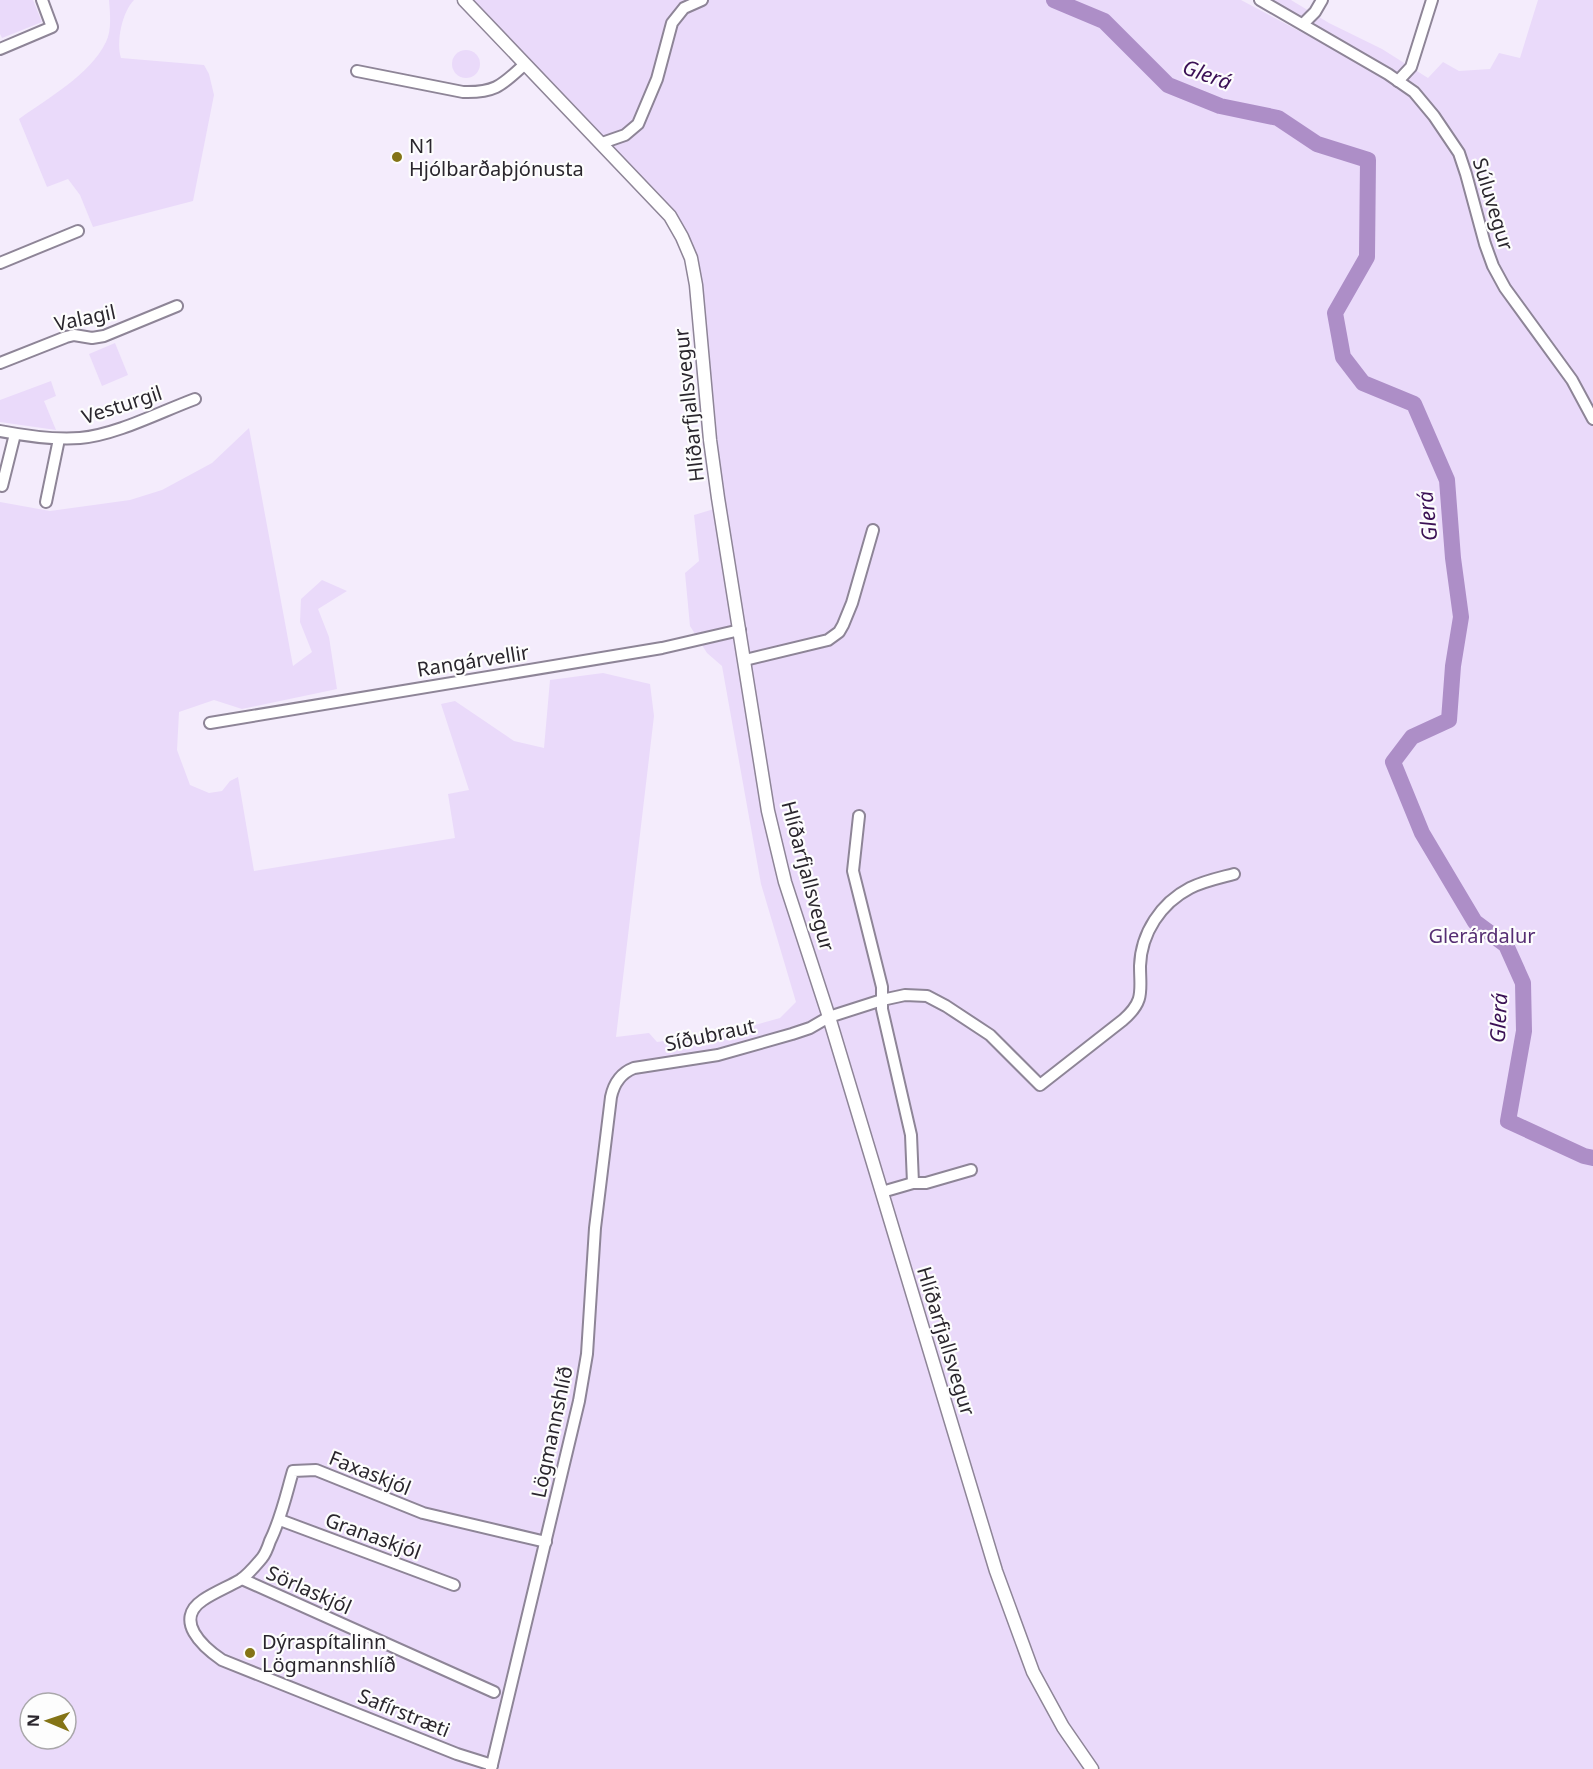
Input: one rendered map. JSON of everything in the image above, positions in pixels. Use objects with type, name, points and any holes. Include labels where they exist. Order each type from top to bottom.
[{"type":"main road","name":"Hlíðarfjallsvegur","points":[[464,0],[670,216],[691,258],[698,303],[710,440],[768,811],[776,849],[996,1571],[1033,1672],[1063,1727],[1092,1769]]},
{"type":"street","points":[[0,48],[52,27],[42,0]]},
{"type":"street","points":[[602,143],[625,135],[638,124],[657,79],[672,23],[684,8],[702,0]]},
{"type":"street","name":"Súluvegur","points":[[1260,0],[1398,81],[1414,92],[1434,116],[1459,153],[1493,266],[1505,288],[1572,380],[1593,418]]},
{"type":"street","points":[[1303,24],[1322,0]]},
{"type":"street","points":[[1398,81],[1411,66],[1432,0]]},
{"type":"street","points":[[357,71],[474,93],[493,90],[501,86],[525,64]]},
{"type":"street","points":[[0,263],[78,231]]},
{"type":"street","name":"Valagil","points":[[0,363],[66,337],[104,336],[177,306]]},
{"type":"street","name":"Vesturgil","points":[[0,431],[59,439],[100,435],[195,399]]},
{"type":"street","points":[[2,486],[15,434]]},
{"type":"street","name":"Vesturgil","points":[[46,502],[59,439]]},
{"type":"street","points":[[745,660],[828,640],[839,632],[852,603],[873,530]]},
{"type":"street","name":"Rangárvellir","points":[[210,723],[663,648],[740,630]]},
{"type":"street","points":[[859,816],[853,871],[882,987],[882,1009],[911,1135],[913,1183]]},
{"type":"street","name":"Síðubraut","points":[[612,1097],[618,1079],[634,1068],[717,1055],[792,1034],[810,1028],[829,1017],[905,995],[927,996],[990,1035],[1040,1085],[1132,1011],[1141,991],[1141,956],[1146,938],[1154,920],[1167,905],[1191,887],[1234,874]]},
{"type":"street","name":"Lögmannshlíð","points":[[491,1767],[579,1401],[587,1354],[595,1228],[612,1097]]},
{"type":"street","points":[[882,1192],[913,1183],[926,1183],[971,1170]]},
{"type":"street","name":"Faxaskjól","points":[[190,1618],[194,1608],[201,1601],[242,1579],[264,1556],[280,1520],[292,1471],[316,1470],[423,1514],[546,1542]]},
{"type":"street","name":"Granaskjól","points":[[280,1520],[454,1585]]},
{"type":"street","name":"Sörlaskjól","points":[[242,1579],[494,1692]]},
{"type":"street","name":"Safírstræti","points":[[190,1618],[193,1632],[199,1641],[208,1651],[222,1660],[491,1767]]},
{"type":"green space","points":[[0,0],[33,0],[42,22],[2,38]]},
{"type":"green space","points":[[109,0],[134,0],[126,12],[121,28],[119,44],[121,58],[204,65],[209,74],[214,95],[193,201],[93,227],[80,195],[68,179],[47,187],[19,119],[67,85],[99,54],[109,32]]},
{"type":"green space","name":"Glerárdalur","points":[[470,0],[1241,0],[1367,67],[1396,85],[1411,98],[1420,87],[1329,32],[1269,0],[1291,0],[1329,23],[1382,49],[1428,78],[1443,62],[1459,71],[1490,69],[1499,53],[1520,58],[1538,0],[1593,0],[1593,1769],[0,1769],[0,502],[50,511],[130,500],[162,490],[212,463],[249,428],[293,666],[312,652],[300,622],[301,599],[322,580],[347,591],[318,609],[329,637],[337,689],[242,709],[214,700],[179,712],[177,750],[190,785],[209,793],[222,791],[230,781],[238,777],[254,871],[455,838],[448,794],[469,790],[441,704],[455,701],[514,741],[544,748],[550,680],[603,673],[650,684],[654,716],[616,1037],[649,1033],[657,1042],[734,1031],[780,1018],[796,1002],[761,884],[722,666],[707,653],[690,626],[685,573],[699,561],[694,515],[724,506],[702,290],[694,253],[662,197]]},
{"type":"green space","points":[[466,50],[476,54],[480,64],[476,74],[466,78],[456,74],[452,64],[456,54]]},
{"type":"green space","points":[[115,343],[128,375],[102,386],[89,354]]},
{"type":"green space","points":[[51,381],[56,396],[44,401],[56,430],[0,422],[0,400]]},
{"type":"waterway","name":"Glerá","points":[[1054,0],[1104,21],[1168,85],[1220,106],[1278,118],[1317,144],[1368,160],[1367,257],[1335,313],[1343,357],[1363,383],[1414,404],[1447,480],[1453,558],[1461,617],[1453,666],[1449,720],[1412,737],[1393,762],[1422,833],[1475,922],[1506,945],[1523,983],[1524,1031],[1508,1121],[1593,1158]]},
{"type":"place","name":"N1 Hjólbarðaþjónusta","points":[[397,157]]},
{"type":"place","name":"Dýraspítalinn Lögmannshlíð","points":[[250,1653]]}]
